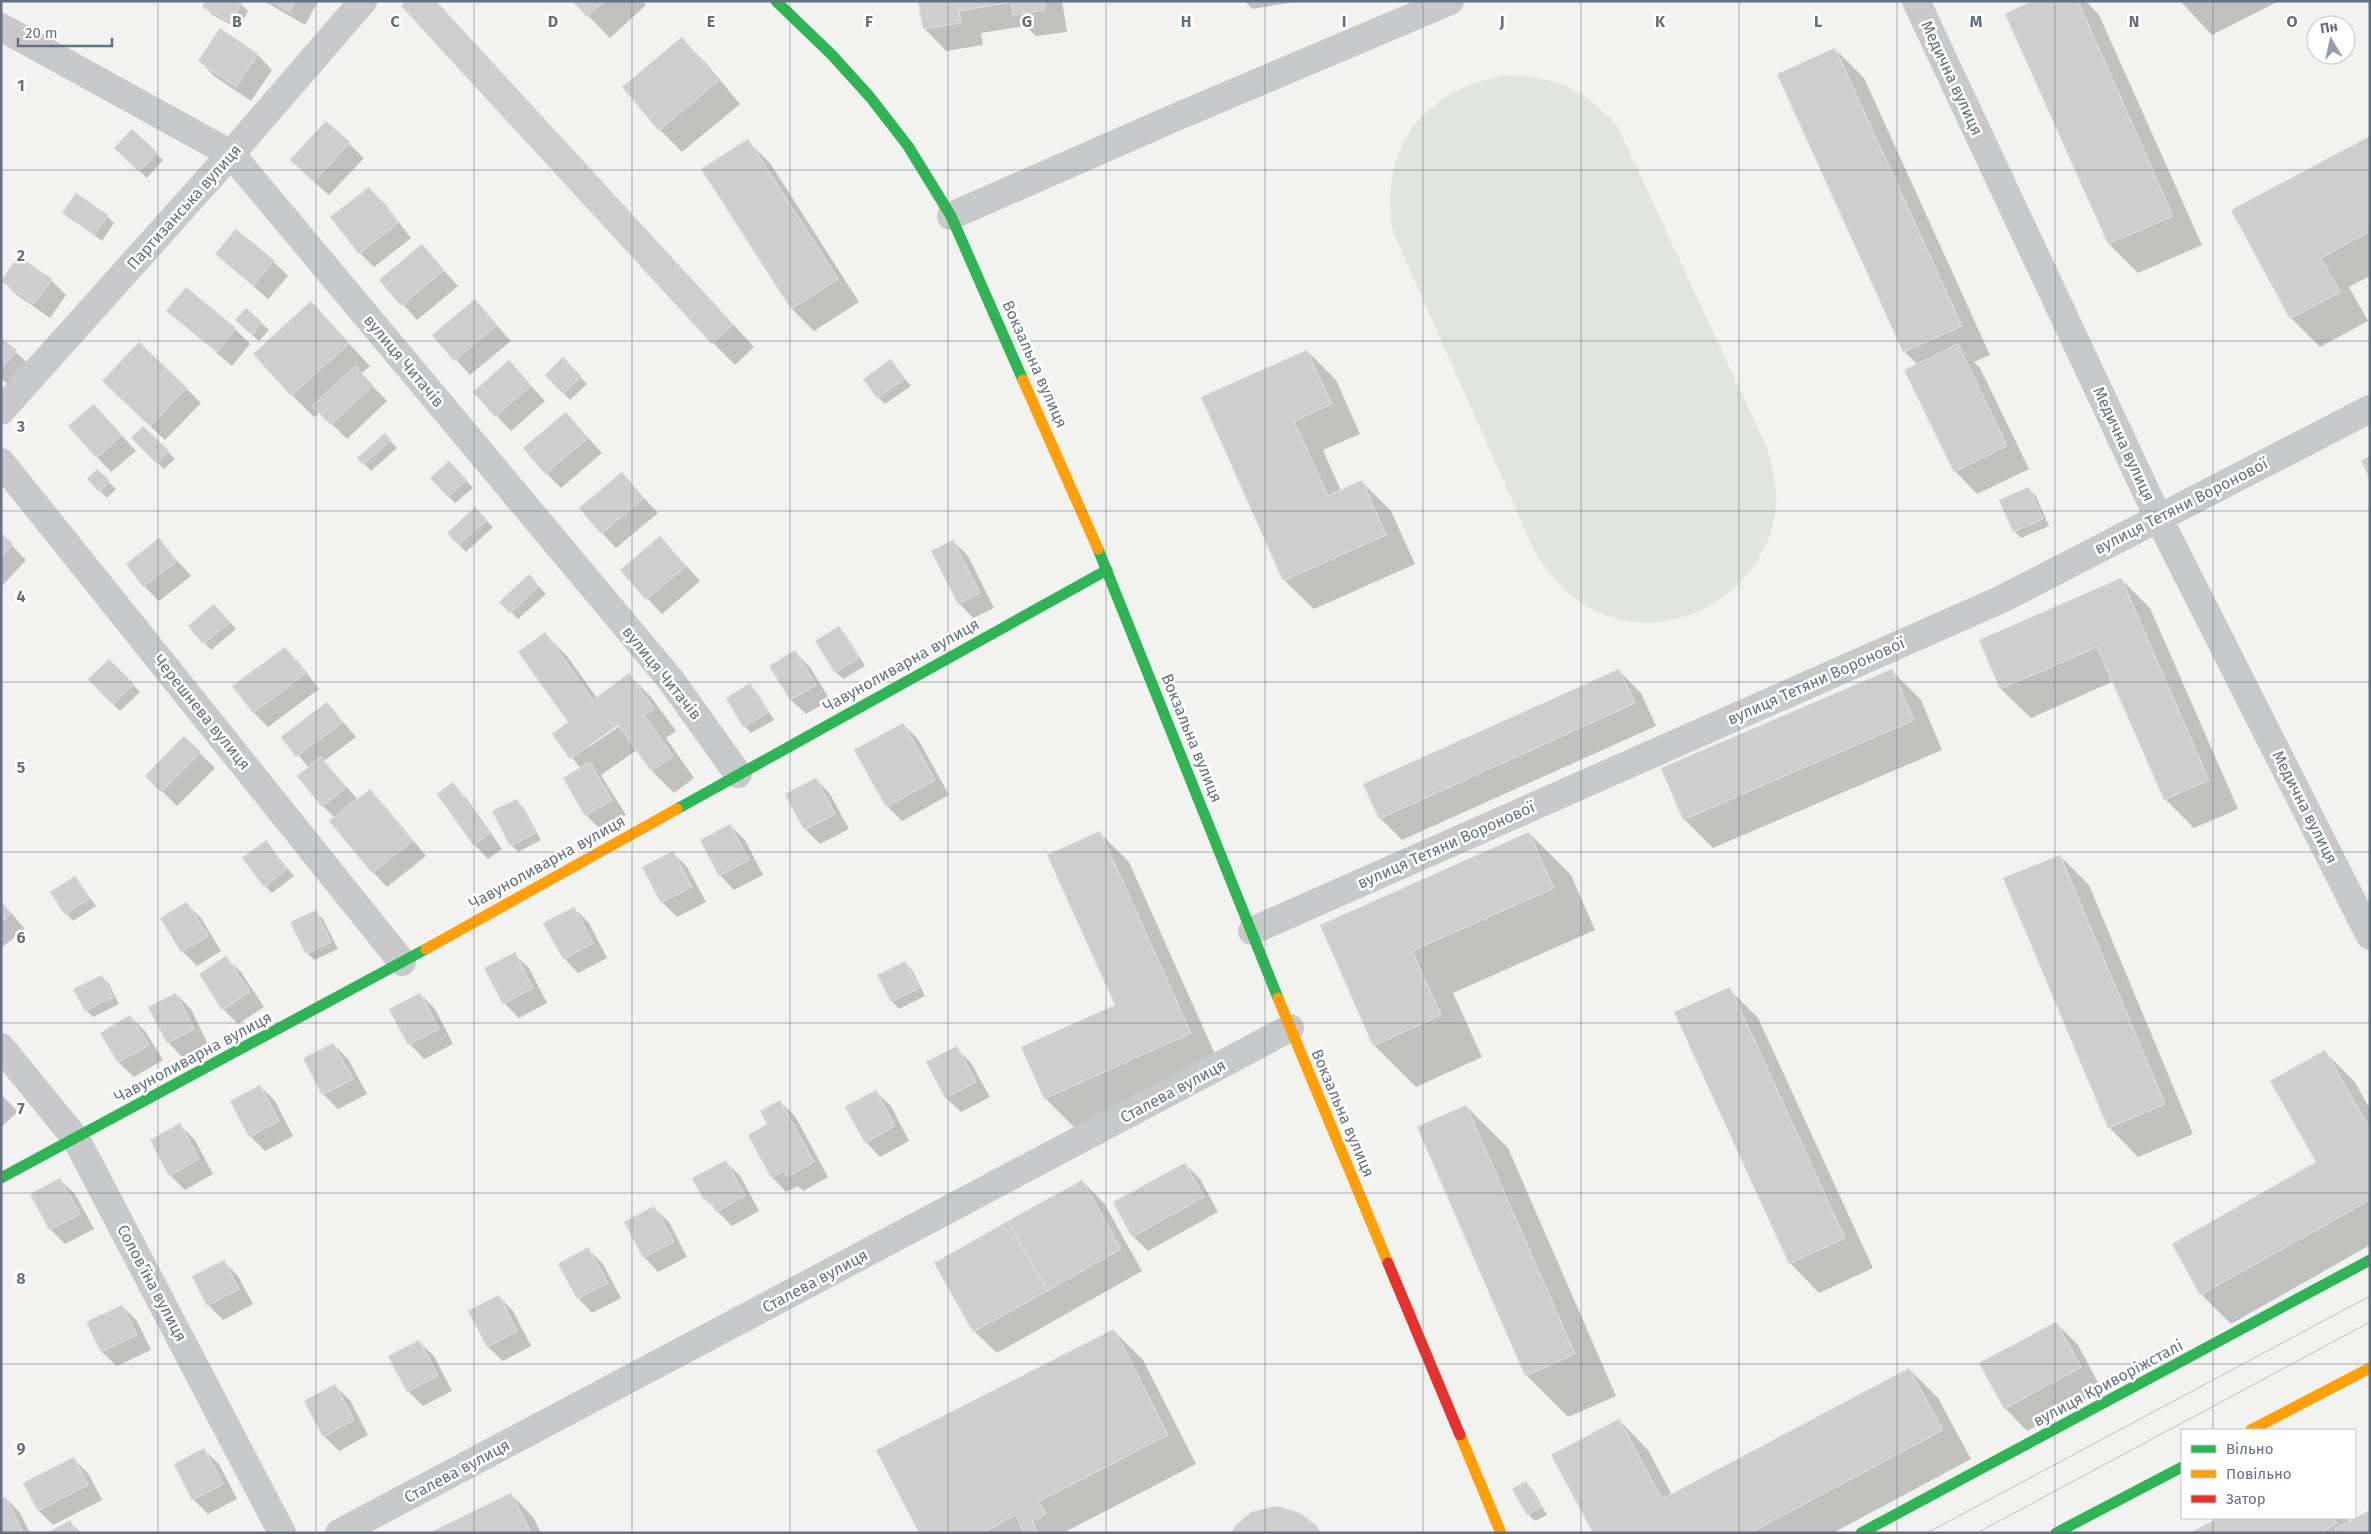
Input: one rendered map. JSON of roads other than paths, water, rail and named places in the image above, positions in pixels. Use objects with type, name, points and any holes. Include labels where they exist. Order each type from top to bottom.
[{"type":"street","name":"Партизанська вулиця","points":[[1,411],[232,154],[363,1]]},
{"type":"street","name":"Вокзальна вулиця","points":[[776,1],[832,55],[870,97],[908,146],[951,216],[1107,570],[1290,1028],[1501,1533]]},
{"type":"street","points":[[951,216],[1174,118],[1450,1]]},
{"type":"street","name":"Медична вулиця","points":[[1916,1],[2158,517],[2370,936]]},
{"type":"street","name":"вулиця Читачів","points":[[1,27],[232,154],[670,679],[738,774]]},
{"type":"street","name":"вулиця Тетяни Воронової","points":[[1252,931],[2002,599],[2370,409]]},
{"type":"street","name":"Черешнева вулиця","points":[[1,462],[402,962]]},
{"type":"street","name":"Чавуноливарна вулиця","points":[[1,1178],[402,962],[1107,570]]},
{"type":"street","name":"Сталева вулиця","points":[[339,1533],[1290,1028]]},
{"type":"street","name":"Соловʼїна вулиця","points":[[1,1047],[76,1139],[282,1533]]},
{"type":"street","name":"вулиця Криворіжсталі","points":[[1861,1533],[2370,1260]]},
{"type":"street","points":[[2253,1429],[2370,1368]]},
{"type":"street","points":[[2056,1533],[2181,1467]]},
{"type":"tram line","points":[[1927,1533],[2370,1296]]},
{"type":"tram line","points":[[1977,1533],[2370,1322]]}]
